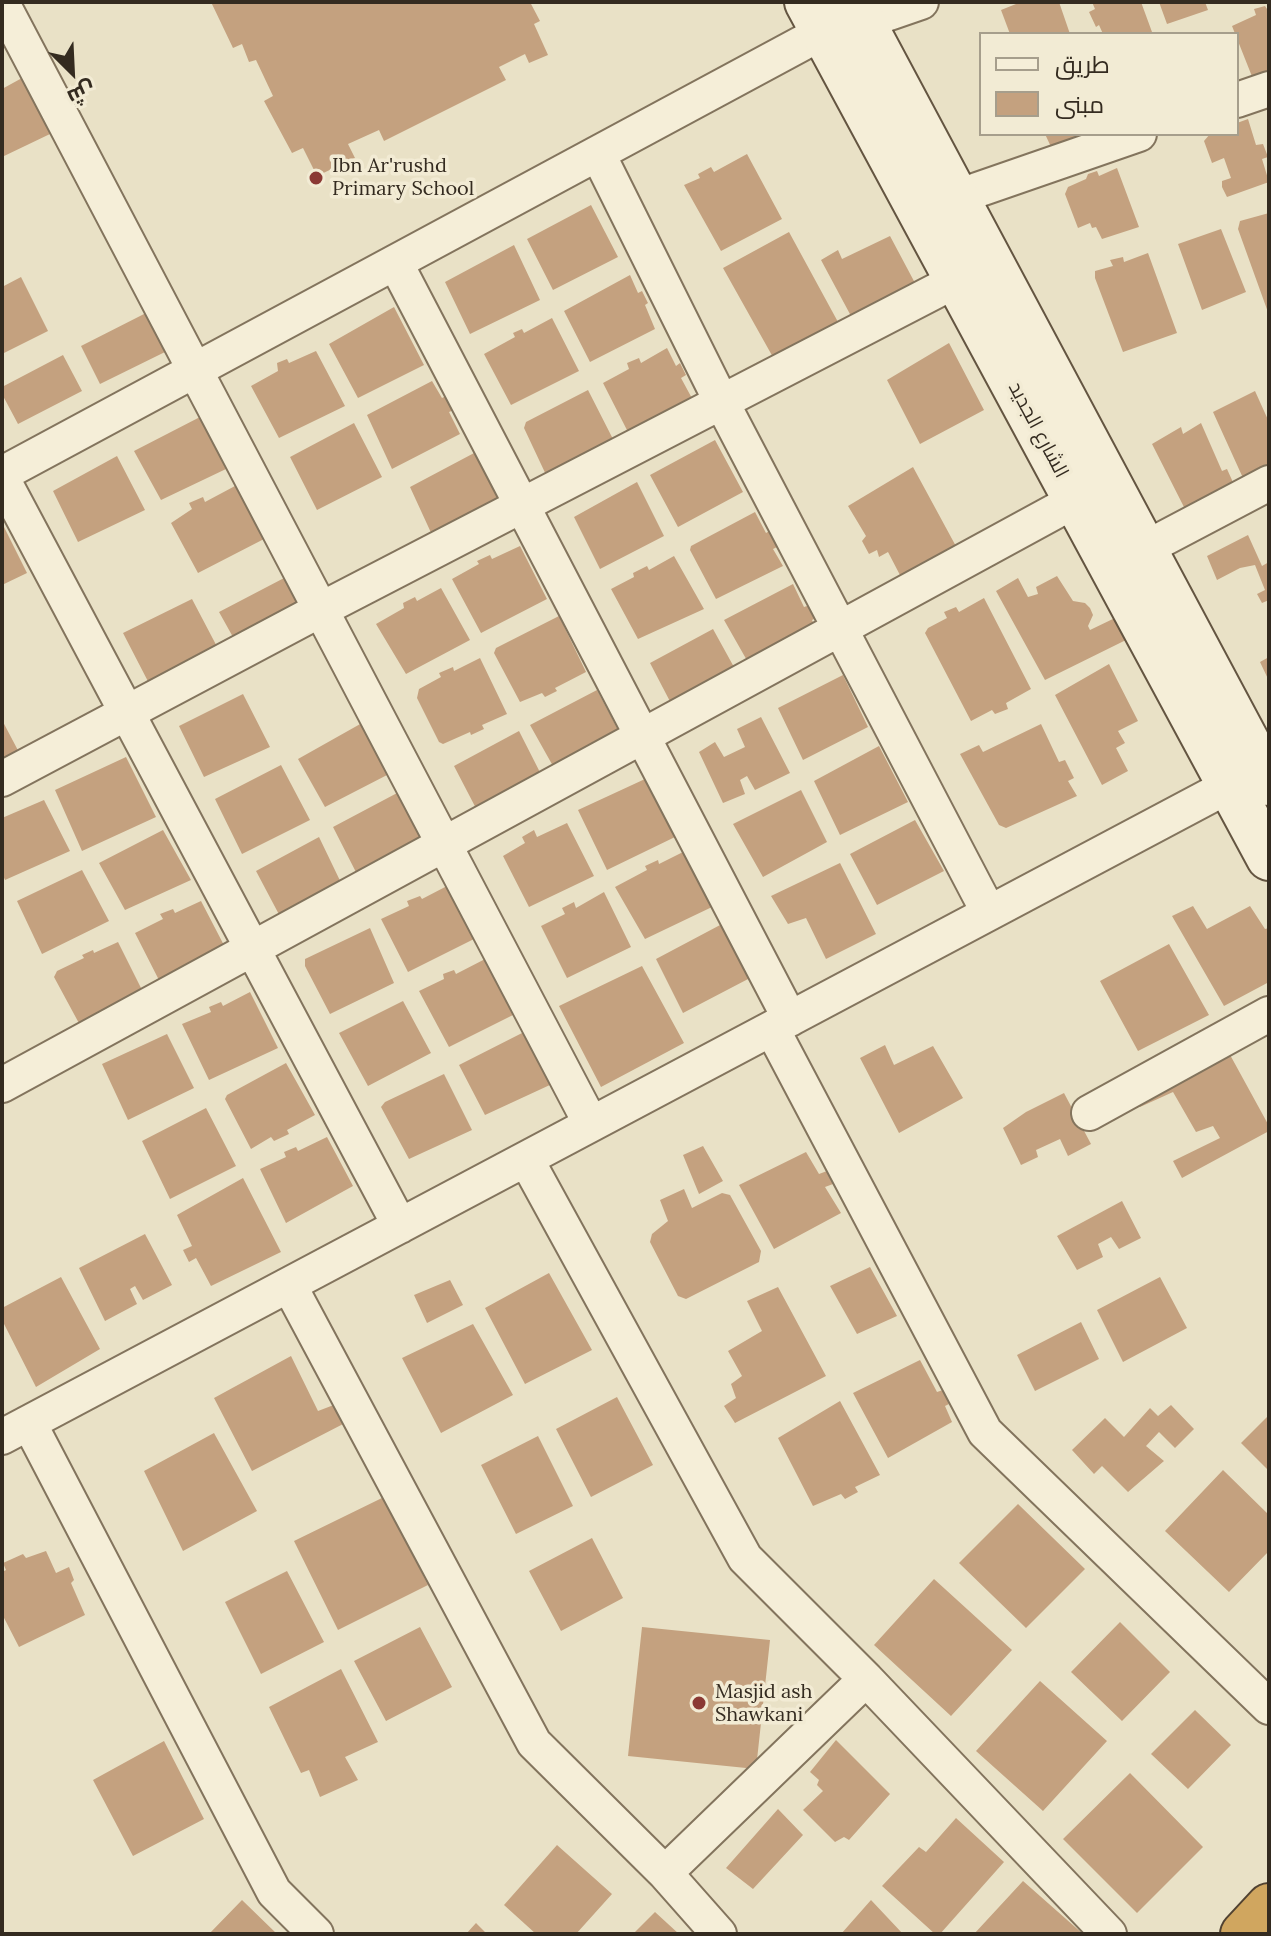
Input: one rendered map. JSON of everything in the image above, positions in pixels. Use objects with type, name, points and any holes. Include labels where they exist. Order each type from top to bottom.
[{"type":"highway","points":[[1243,1934],[1269,1906]]},
{"type":"street","points":[[400,1226],[2,476],[598,154],[836,14],[921,2]]},
{"type":"street","points":[[2,3],[591,1124]]},
{"type":"street","name":"الشارع الجديد","points":[[836,14],[957,197],[1144,549],[1257,775],[1269,858]]},
{"type":"street","name":"الشارع الجديد","points":[[836,14],[957,280],[1076,500],[1257,775]]},
{"type":"street","points":[[1239,99],[1269,89]]},
{"type":"street","points":[[957,197],[1133,136]]},
{"type":"street","points":[[598,154],[722,403],[989,913]]},
{"type":"street","points":[[396,264],[642,736],[781,1024],[985,1432],[1269,1707]]},
{"type":"street","points":[[2,779],[320,610],[957,280]]},
{"type":"street","points":[[1144,549],[1269,483]]},
{"type":"street","points":[[2,1085],[1076,500]]},
{"type":"street","points":[[316,1934],[274,1892],[16,1430],[989,913],[1257,775]]},
{"type":"street","points":[[1089,1113],[1269,1014]]},
{"type":"street","points":[[526,1159],[745,1558],[866,1679],[1109,1934]]},
{"type":"street","points":[[289,1285],[534,1743],[665,1873],[719,1934]]},
{"type":"street","points":[[665,1873],[866,1679]]},
{"type":"building","points":[[211,2],[530,2],[540,21],[534,24],[548,55],[529,63],[525,54],[499,67],[506,80],[384,141],[379,130],[348,144],[355,158],[317,176],[303,148],[292,153],[264,101],[273,96],[256,60],[249,62],[242,44],[233,48]]},
{"type":"building","points":[[1021,2],[1059,2],[1069,32],[1009,32],[1001,10]]},
{"type":"building","points":[[1092,2],[1141,2],[1152,32],[1102,32],[1089,12],[1095,9]]},
{"type":"building","points":[[1159,2],[1205,2],[1208,10],[1167,24]]},
{"type":"building","points":[[1265,6],[1269,12],[1269,73],[1253,79],[1239,44],[1239,32],[1234,32],[1232,26],[1256,15],[1254,9]]},
{"type":"building","points":[[22,78],[50,134],[2,157],[2,89]]},
{"type":"building","points":[[1248,119],[1256,145],[1263,144],[1268,157],[1262,159],[1269,182],[1227,197],[1222,181],[1231,178],[1224,158],[1212,163],[1204,141],[1208,136],[1239,136],[1239,122]]},
{"type":"building","points":[[1046,136],[1093,136],[1052,149]]},
{"type":"building","points":[[747,154],[782,219],[721,251],[684,185],[700,178],[698,174],[711,167],[714,172]]},
{"type":"building","points":[[1117,168],[1139,227],[1102,239],[1090,223],[1078,228],[1065,194],[1068,187],[1086,179],[1088,174],[1097,171],[1099,176]]},
{"type":"building","points":[[591,205],[618,257],[553,290],[527,239]]},
{"type":"building","points":[[1269,213],[1269,315],[1238,229],[1240,221]]},
{"type":"building","points":[[1221,229],[1246,292],[1202,310],[1178,244]]},
{"type":"building","points":[[789,232],[838,322],[774,359],[723,268]]},
{"type":"building","points":[[890,236],[915,283],[851,316],[821,260],[838,250],[842,259]]},
{"type":"building","points":[[514,245],[540,300],[470,334],[445,282]]},
{"type":"building","points":[[1148,253],[1177,333],[1123,352],[1095,271],[1113,266],[1110,260],[1123,257],[1124,262]]},
{"type":"building","points":[[630,275],[638,293],[642,291],[648,303],[645,305],[655,329],[590,362],[564,311]]},
{"type":"building","points":[[21,277],[48,331],[2,354],[2,287]]},
{"type":"building","points":[[394,307],[424,365],[358,398],[329,344]]},
{"type":"building","points":[[146,313],[165,352],[100,384],[81,346]]},
{"type":"building","points":[[552,318],[579,371],[511,405],[484,354],[515,337],[513,333],[522,329],[524,333]]},
{"type":"building","points":[[949,343],[984,410],[920,444],[887,380]]},
{"type":"building","points":[[667,348],[676,366],[680,363],[686,375],[681,378],[694,402],[629,434],[603,383],[629,369],[627,363],[639,358],[641,363]]},
{"type":"building","points":[[316,351],[345,406],[279,438],[251,386],[278,371],[277,363],[287,359],[289,363]]},
{"type":"building","points":[[63,355],[82,391],[18,424],[2,394],[2,387]]},
{"type":"building","points":[[432,381],[454,410],[449,412],[460,434],[392,469],[367,415]]},
{"type":"building","points":[[588,390],[616,445],[548,479],[524,428],[526,422]]},
{"type":"building","points":[[1255,391],[1269,422],[1269,474],[1243,478],[1213,412]]},
{"type":"building","points":[[200,417],[226,469],[161,500],[134,451]]},
{"type":"building","points":[[354,423],[382,477],[317,510],[290,457]]},
{"type":"building","points":[[1201,423],[1222,471],[1227,469],[1236,489],[1186,511],[1152,444],[1181,427],[1183,434]]},
{"type":"building","points":[[715,440],[743,492],[678,527],[650,475]]},
{"type":"building","points":[[476,452],[501,503],[433,537],[410,487]]},
{"type":"building","points":[[117,456],[145,510],[78,542],[53,491]]},
{"type":"building","points":[[913,467],[958,550],[901,577],[888,552],[879,557],[877,550],[869,554],[862,541],[866,536],[848,506]]},
{"type":"building","points":[[637,482],[664,536],[600,569],[574,517]]},
{"type":"building","points":[[235,486],[264,539],[198,573],[171,523],[192,509],[189,503],[203,497],[205,502]]},
{"type":"building","points":[[755,512],[766,533],[771,530],[779,546],[773,549],[783,566],[716,599],[690,550],[691,546]]},
{"type":"building","points":[[2,523],[27,573],[2,585]]},
{"type":"building","points":[[1248,535],[1262,566],[1269,562],[1269,600],[1262,603],[1257,594],[1265,590],[1255,565],[1240,568],[1217,580],[1207,556]]},
{"type":"building","points":[[520,546],[547,599],[481,633],[452,579],[479,564],[477,561],[490,555],[492,559]]},
{"type":"building","points":[[674,556],[704,609],[638,639],[611,589],[634,577],[633,573],[647,566],[649,570]]},
{"type":"building","points":[[1057,576],[1073,601],[1085,603],[1090,608],[1093,615],[1088,626],[1090,630],[1117,617],[1128,639],[1045,680],[996,591],[1018,578],[1028,597],[1038,594],[1036,587]]},
{"type":"building","points":[[286,577],[303,612],[238,646],[219,612]]},
{"type":"building","points":[[793,584],[804,607],[810,605],[816,618],[812,620],[820,637],[753,671],[724,620]]},
{"type":"building","points":[[441,588],[470,640],[406,674],[376,624],[404,608],[403,603],[415,597],[417,601]]},
{"type":"building","points":[[984,598],[1031,689],[1006,703],[1008,709],[995,714],[992,710],[971,721],[925,633],[928,628],[947,618],[944,612],[956,607],[959,612]]},
{"type":"building","points":[[192,599],[223,658],[154,693],[123,633]]},
{"type":"building","points":[[559,616],[586,672],[555,688],[557,691],[545,697],[542,693],[520,702],[494,653],[496,648]]},
{"type":"building","points":[[713,629],[740,678],[675,711],[650,663]]},
{"type":"building","points":[[1269,657],[1269,681],[1260,662]]},
{"type":"building","points":[[480,658],[507,714],[482,725],[484,729],[443,744],[439,742],[417,698],[419,689],[441,677],[439,673],[453,667],[454,671]]},
{"type":"building","points":[[1109,664],[1138,721],[1118,731],[1125,743],[1116,748],[1128,771],[1102,785],[1055,695]]},
{"type":"building","points":[[843,675],[868,727],[803,760],[778,708]]},
{"type":"building","points":[[597,690],[624,741],[558,775],[530,725]]},
{"type":"building","points":[[243,694],[270,747],[204,777],[179,726]]},
{"type":"building","points":[[761,717],[790,773],[755,790],[747,776],[740,780],[745,794],[723,803],[699,752],[715,742],[724,757],[745,747],[737,729]]},
{"type":"building","points":[[2,720],[22,758],[2,767]]},
{"type":"building","points":[[362,723],[389,774],[325,807],[298,759]]},
{"type":"building","points":[[1041,724],[1059,762],[1065,760],[1074,778],[1068,781],[1077,796],[1006,828],[999,825],[960,754],[979,745],[983,752]]},
{"type":"building","points":[[519,731],[549,790],[480,816],[454,766]]},
{"type":"building","points":[[879,746],[908,802],[840,835],[814,781]]},
{"type":"building","points":[[126,757],[156,817],[82,851],[55,790]]},
{"type":"building","points":[[281,765],[310,820],[242,854],[215,799]]},
{"type":"building","points":[[645,779],[675,837],[607,870],[578,810]]},
{"type":"building","points":[[801,790],[827,842],[763,877],[733,824]]},
{"type":"building","points":[[399,792],[427,848],[361,882],[333,827]]},
{"type":"building","points":[[44,800],[70,851],[5,880],[2,873],[2,818]]},
{"type":"building","points":[[915,820],[944,871],[877,905],[850,854]]},
{"type":"building","points":[[567,823],[594,876],[529,907],[503,856],[525,843],[522,837],[534,830],[537,837]]},
{"type":"building","points":[[163,830],[191,880],[125,910],[99,863]]},
{"type":"building","points":[[319,837],[345,891],[283,922],[256,871]]},
{"type":"building","points":[[683,852],[712,907],[645,939],[615,887],[647,870],[645,866],[658,860],[659,864]]},
{"type":"building","points":[[840,863],[876,934],[826,959],[806,918],[788,924],[771,896]]},
{"type":"building","points":[[82,870],[109,921],[42,954],[17,901]]},
{"type":"building","points":[[447,886],[476,938],[408,972],[381,919],[409,906],[407,901],[420,896],[422,899]]},
{"type":"building","points":[[604,892],[631,947],[567,978],[541,926],[565,914],[562,908],[574,902],[576,908]]},
{"type":"building","points":[[201,901],[228,953],[162,986],[135,933],[163,919],[160,914],[173,909],[175,913]]},
{"type":"building","points":[[1193,906],[1207,929],[1250,906],[1265,929],[1269,928],[1269,982],[1224,1006],[1172,916]]},
{"type":"building","points":[[722,924],[750,978],[683,1013],[656,959]]},
{"type":"building","points":[[370,928],[394,983],[330,1014],[305,966],[305,959]]},
{"type":"building","points":[[118,942],[145,996],[81,1027],[54,977],[57,971],[84,958],[82,955]]},
{"type":"building","points":[[1169,944],[1209,1015],[1138,1051],[1100,981]]},
{"type":"building","points":[[489,957],[515,1014],[449,1047],[419,991],[444,979],[443,974],[454,970],[456,974]]},
{"type":"building","points":[[642,966],[684,1043],[601,1087],[559,1006]]},
{"type":"building","points":[[250,992],[278,1048],[209,1080],[182,1024],[211,1012],[209,1007],[221,1002],[223,1006]]},
{"type":"building","points":[[403,1001],[431,1053],[368,1086],[339,1033]]},
{"type":"building","points":[[526,1031],[552,1084],[485,1115],[459,1065]]},
{"type":"building","points":[[167,1034],[194,1088],[128,1120],[102,1064]]},
{"type":"building","points":[[1223,1042],[1269,1131],[1182,1178],[1173,1161],[1220,1138],[1213,1126],[1196,1132],[1173,1092],[1140,1107],[1132,1092]]},
{"type":"building","points":[[885,1045],[894,1065],[933,1046],[963,1098],[899,1133],[860,1058]]},
{"type":"building","points":[[286,1063],[315,1115],[287,1130],[289,1134],[274,1141],[271,1137],[251,1149],[225,1099],[227,1095]]},
{"type":"building","points":[[444,1074],[472,1130],[409,1159],[381,1107],[385,1102]]},
{"type":"building","points":[[1064,1093],[1091,1144],[1068,1156],[1060,1139],[1036,1150],[1038,1157],[1021,1165],[1003,1128],[1026,1112]]},
{"type":"building","points":[[206,1108],[236,1166],[170,1199],[142,1141]]},
{"type":"building","points":[[327,1137],[353,1186],[286,1223],[260,1169],[286,1157],[284,1152],[296,1147],[298,1151]]},
{"type":"building","points":[[703,1146],[723,1181],[699,1194],[683,1155]]},
{"type":"building","points":[[806,1152],[819,1174],[827,1171],[833,1184],[825,1187],[841,1213],[774,1249],[739,1185]]},
{"type":"building","points":[[243,1178],[281,1252],[211,1286],[196,1258],[189,1262],[183,1250],[192,1246],[177,1215]]},
{"type":"building","points":[[684,1189],[692,1208],[722,1193],[730,1195],[761,1251],[759,1262],[686,1299],[678,1296],[650,1242],[652,1234],[668,1221],[660,1200]]},
{"type":"building","points":[[1122,1201],[1141,1238],[1119,1249],[1111,1237],[1098,1244],[1103,1257],[1077,1270],[1057,1236]]},
{"type":"building","points":[[145,1234],[172,1285],[143,1300],[135,1286],[130,1289],[137,1304],[105,1321],[79,1268]]},
{"type":"building","points":[[870,1267],[897,1316],[857,1334],[830,1286]]},
{"type":"building","points":[[549,1273],[592,1350],[525,1384],[485,1308]]},
{"type":"building","points":[[61,1277],[100,1349],[36,1387],[2,1320],[2,1308]]},
{"type":"building","points":[[1160,1277],[1187,1328],[1123,1362],[1097,1310]]},
{"type":"building","points":[[450,1280],[463,1305],[427,1323],[414,1295]]},
{"type":"building","points":[[778,1287],[826,1376],[735,1423],[724,1406],[736,1398],[731,1384],[742,1376],[728,1351],[762,1331],[747,1301]]},
{"type":"building","points":[[1081,1322],[1099,1359],[1035,1391],[1017,1355]]},
{"type":"building","points":[[473,1324],[513,1395],[441,1433],[402,1358]]},
{"type":"building","points":[[291,1356],[318,1411],[339,1403],[347,1422],[252,1471],[214,1398]]},
{"type":"building","points":[[920,1360],[937,1392],[943,1390],[949,1404],[945,1406],[952,1422],[888,1458],[853,1393]]},
{"type":"building","points":[[617,1397],[653,1465],[591,1497],[556,1429]]},
{"type":"building","points":[[840,1401],[880,1475],[855,1487],[858,1492],[845,1499],[841,1494],[813,1506],[778,1438]]},
{"type":"building","points":[[1171,1405],[1194,1429],[1175,1448],[1159,1432],[1146,1446],[1164,1461],[1128,1492],[1102,1466],[1094,1474],[1072,1450],[1105,1418],[1124,1437],[1150,1408],[1158,1416]]},
{"type":"building","points":[[1269,1415],[1269,1471],[1241,1443]]},
{"type":"building","points":[[214,1433],[257,1511],[183,1551],[144,1471]]},
{"type":"building","points":[[538,1436],[573,1506],[516,1534],[481,1465]]},
{"type":"building","points":[[1223,1470],[1269,1515],[1269,1551],[1229,1592],[1165,1531]]},
{"type":"building","points":[[384,1497],[428,1585],[338,1630],[294,1541]]},
{"type":"building","points":[[1018,1504],[1085,1569],[1026,1628],[959,1563]]},
{"type":"building","points":[[592,1538],[623,1598],[561,1631],[529,1571]]},
{"type":"building","points":[[46,1551],[56,1573],[69,1567],[74,1580],[71,1583],[85,1615],[19,1647],[2,1614],[2,1572],[6,1570],[3,1563],[23,1554],[26,1558]]},
{"type":"building","points":[[287,1571],[324,1642],[261,1674],[225,1602]]},
{"type":"building","points":[[934,1579],[1012,1650],[951,1716],[874,1645]]},
{"type":"building","points":[[1120,1622],[1170,1672],[1122,1721],[1071,1672]]},
{"type":"building","points":[[420,1627],[452,1687],[386,1721],[354,1661]]},
{"type":"building","points":[[642,1627],[770,1640],[756,1769],[628,1756]]},
{"type":"building","points":[[341,1669],[378,1742],[345,1757],[358,1780],[320,1797],[309,1770],[301,1773],[269,1707]]},
{"type":"building","points":[[1040,1681],[1107,1741],[1043,1811],[976,1751]]},
{"type":"building","points":[[1195,1710],[1231,1745],[1188,1789],[1151,1754]]},
{"type":"building","points":[[836,1740],[890,1794],[849,1840],[844,1837],[835,1842],[803,1810],[823,1791],[817,1785],[819,1780],[810,1772]]},
{"type":"building","points":[[164,1741],[204,1819],[133,1856],[93,1780]]},
{"type":"building","points":[[1130,1773],[1203,1847],[1137,1913],[1063,1839]]},
{"type":"building","points":[[778,1809],[803,1835],[753,1889],[726,1868]]},
{"type":"building","points":[[956,1818],[1004,1862],[940,1934],[935,1934],[882,1886],[919,1847],[926,1852]]},
{"type":"building","points":[[557,1845],[612,1894],[576,1934],[536,1934],[504,1905]]},
{"type":"building","points":[[1023,1881],[1083,1934],[974,1934]]},
{"type":"building","points":[[242,1900],[277,1934],[209,1934]]},
{"type":"building","points":[[871,1900],[903,1934],[841,1934]]},
{"type":"building","points":[[655,1912],[679,1934],[633,1934]]},
{"type":"building","points":[[476,1923],[487,1934],[466,1934]]},
{"type":"place","name":"Ibn Ar'rushd Primary School","points":[[316,178]]},
{"type":"place","name":"Masjid ash Shawkani","points":[[699,1703]]}]
